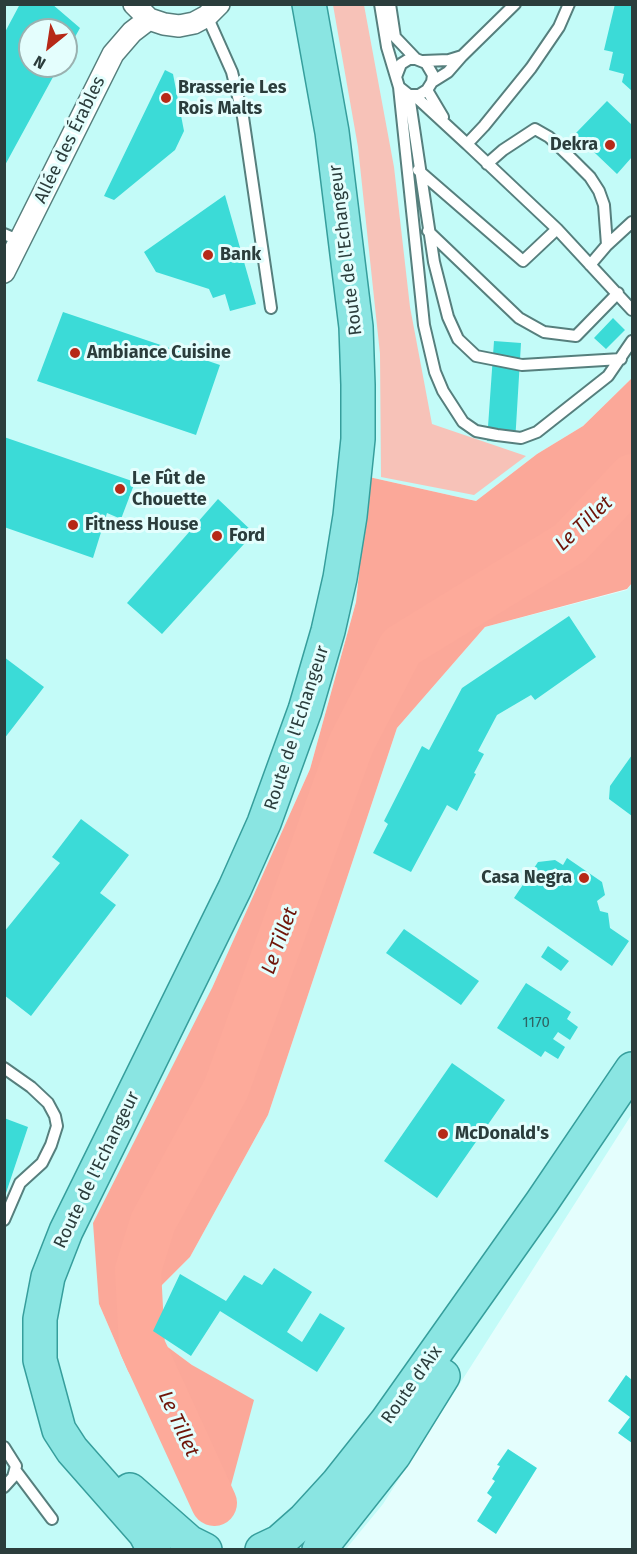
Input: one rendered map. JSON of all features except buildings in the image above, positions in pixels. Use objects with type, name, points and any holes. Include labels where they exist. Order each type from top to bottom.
[{"type":"main road","name":"Route de l'Echangeur","points":[[154,1550],[145,1533],[64,1440],[55,1419],[42,1372],[39,1342],[44,1294],[51,1268],[92,1175],[235,888],[264,823],[290,756],[310,694],[328,631],[344,557],[358,439],[356,327],[332,132],[309,4]]},
{"type":"main road","name":"Route d'Aix","points":[[262,1550],[279,1542],[304,1519],[387,1421],[633,1069]]},
{"type":"main road","name":"Route d'Aix","points":[[319,1550],[376,1479],[406,1437],[542,1202]]},
{"type":"main road","name":"Route de l'Echangeur","points":[[52,1405],[86,1446],[140,1499],[189,1542],[205,1550]]},
{"type":"street","points":[[142,12],[164,24],[179,26],[194,23],[213,10]]},
{"type":"street","name":"Allée des Érables","points":[[4,272],[12,238],[113,54],[132,32],[142,12]]},
{"type":"lane","points":[[380,4],[387,47],[397,82],[424,325],[435,372],[453,409],[463,422],[476,431],[521,438],[537,432],[608,376],[633,341]]},
{"type":"lane","points":[[390,4],[395,37],[430,68],[430,86],[446,121],[487,164],[557,229],[633,310]]},
{"type":"lane","points":[[412,95],[430,86],[448,72],[515,4]]},
{"type":"lane","points":[[467,144],[531,68],[559,27],[569,4]]},
{"type":"lane","points":[[213,10],[243,117],[271,308]]},
{"type":"lane","points":[[397,82],[401,64],[409,59],[449,60],[462,56]]},
{"type":"lane","points":[[397,82],[467,144]]},
{"type":"lane","points":[[412,95],[419,170],[434,262],[448,317],[458,339],[476,356],[522,365],[621,359]]},
{"type":"lane","points":[[487,164],[503,150],[535,129],[549,137],[590,177],[599,191],[604,205],[607,245]]},
{"type":"lane","points":[[406,161],[523,261],[557,229]]},
{"type":"lane","points":[[412,217],[519,318],[544,332],[576,336],[618,293]]},
{"type":"lane","points":[[590,265],[607,245],[633,222]]},
{"type":"lane","points":[[4,1068],[31,1087],[48,1103],[57,1126],[42,1163],[20,1183],[4,1220]]},
{"type":"lane","points":[[4,1447],[16,1466],[16,1471],[52,1519]]},
{"type":"lane","points":[[4,1487],[16,1471]]},
{"type":"shaded area","points":[[5,5],[632,5],[632,378],[583,426],[537,454],[476,501],[369,477],[356,602],[310,769],[212,988],[99,1304],[128,1371],[167,1436],[196,1492],[192,1365],[149,1333],[152,1295],[190,1257],[268,1115],[397,728],[485,627],[627,590],[632,583],[632,1114],[383,1504],[346,1549],[5,1550]]},
{"type":"shaded area","points":[[333,5],[364,5],[394,167],[410,307],[432,424],[526,456],[474,495],[381,477],[380,354],[358,147]]},
{"type":"shaded area","points":[[632,378],[632,583],[627,589],[485,627],[397,728],[268,1115],[190,1257],[152,1295],[149,1333],[192,1365],[254,1400],[230,1489],[196,1493],[167,1436],[128,1371],[99,1304],[93,1223],[212,988],[310,769],[356,602],[369,477],[476,501],[537,454],[583,426]]},
{"type":"waterway","name":"Le Tillet","points":[[214,1503],[142,1346],[138,1270],[153,1222],[226,1089],[351,744],[401,647],[570,543],[632,477]]},
{"type":"place","name":"Brasserie Les Rois Malts","points":[[166,98]]},
{"type":"place","name":"Dekra","points":[[610,145]]},
{"type":"place","name":"Bank","points":[[208,255]]},
{"type":"place","name":"Ambiance Cuisine","points":[[75,353]]},
{"type":"place","name":"Le Fût de Chouette","points":[[120,489]]},
{"type":"place","name":"Fitness House","points":[[73,525]]},
{"type":"place","name":"Ford","points":[[217,536]]},
{"type":"place","name":"Casa Negra","points":[[584,878]]},
{"type":"place","name":"McDonald's","points":[[443,1134]]}]
